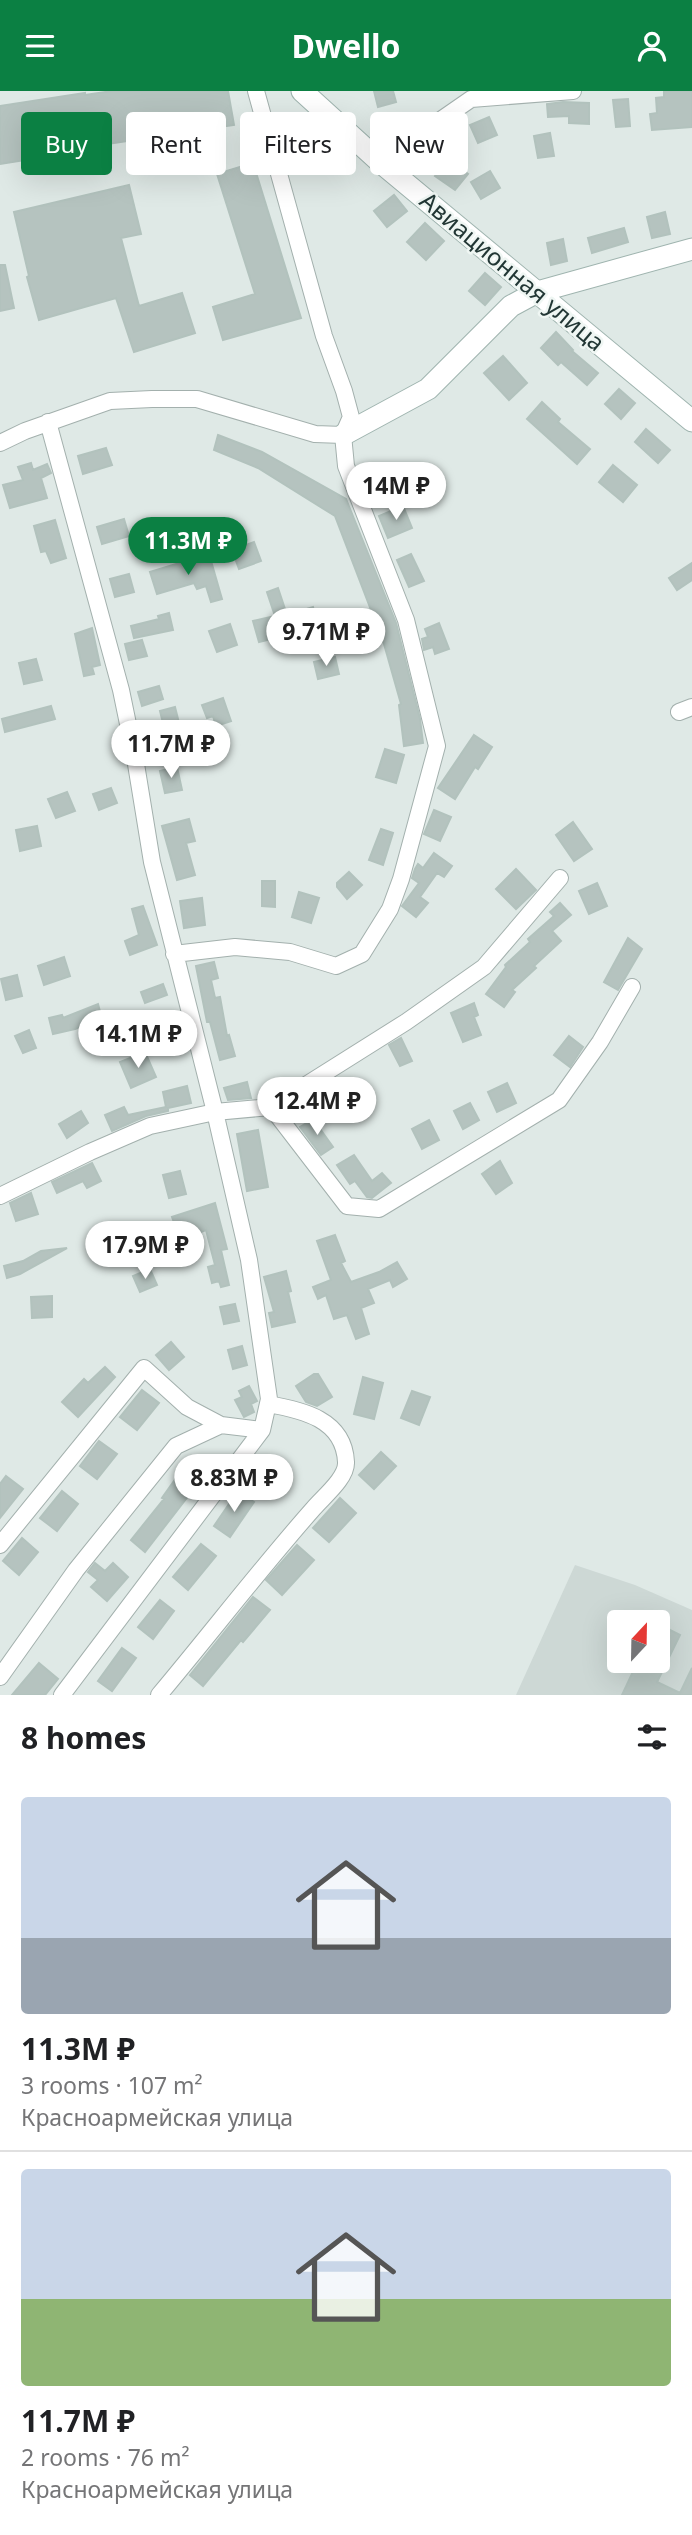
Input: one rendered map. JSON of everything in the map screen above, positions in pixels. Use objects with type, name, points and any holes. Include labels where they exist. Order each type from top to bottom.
[{"type":"street","points":[[174,954],[235,947],[290,952],[336,965],[362,954],[390,909],[401,879],[437,746],[406,620],[346,466],[343,435],[351,417],[345,391],[324,336],[256,91]]},
{"type":"street","name":"Авиационная улица","points":[[302,91],[370,153]]},
{"type":"street","points":[[452,112],[471,99],[573,91]]},
{"type":"street","name":"Авиационная улица","points":[[396,175],[692,421]]},
{"type":"street","points":[[0,443],[48,422],[110,401],[197,399],[315,435],[343,435],[428,389],[511,306],[537,292],[692,249]]},
{"type":"street","points":[[48,422],[121,690],[152,862],[215,1112],[248,1260],[268,1404],[262,1430],[62,1695]]},
{"type":"street","points":[[0,1196],[149,1126],[215,1112],[271,1107],[406,1022],[484,967],[560,877]]},
{"type":"street","points":[[271,1107],[347,1206],[379,1209],[559,1100],[600,1042],[632,988]]},
{"type":"street","points":[[0,1545],[144,1368],[187,1407],[221,1425],[262,1430]]},
{"type":"street","points":[[159,1695],[277,1549],[338,1481],[347,1465],[342,1443],[333,1428],[298,1410],[268,1404]]},
{"type":"street","points":[[0,1677],[76,1570],[176,1446],[221,1425]]},
{"type":"shaded area","points":[[575,1565],[635,1585],[692,1610],[692,1695],[516,1695]]},
{"type":"building","points":[[112,91],[228,91],[234,125],[226,126],[226,112],[126,112],[126,141],[112,143],[112,112],[21,112],[21,161],[0,164],[0,106]]},
{"type":"building","points":[[374,91],[393,91],[396,102],[378,107]]},
{"type":"building","points":[[664,91],[692,91],[692,127],[652,130],[650,114],[657,113],[656,98],[664,97]]},
{"type":"building","points":[[628,99],[630,126],[616,127],[613,100]]},
{"type":"building","points":[[589,103],[589,124],[569,123],[569,116],[548,117],[547,104]]},
{"type":"building","points":[[489,117],[497,135],[478,143],[470,125]]},
{"type":"building","points":[[550,133],[554,156],[538,158],[534,136]]},
{"type":"building","points":[[240,167],[240,175],[257,175],[301,318],[223,340],[213,307],[255,294],[217,175],[226,175],[226,171]]},
{"type":"building","points":[[490,171],[500,188],[481,199],[471,182]]},
{"type":"building","points":[[436,175],[467,175],[455,190]]},
{"type":"building","points":[[129,185],[141,234],[121,238],[139,306],[182,293],[195,333],[134,352],[116,298],[39,320],[14,212]]},
{"type":"building","points":[[394,195],[407,211],[387,227],[374,211]]},
{"type":"building","points":[[665,212],[670,234],[652,238],[647,217]]},
{"type":"building","points":[[425,223],[444,241],[426,260],[407,242]]},
{"type":"building","points":[[624,228],[628,242],[592,253],[588,238]]},
{"type":"building","points":[[563,239],[567,261],[551,265],[547,243]]},
{"type":"building","points":[[0,265],[5,265],[14,308],[0,311]]},
{"type":"building","points":[[485,273],[501,287],[485,305],[469,291]]},
{"type":"building","points":[[556,332],[572,351],[598,373],[587,385],[561,362],[558,365],[541,348]]},
{"type":"building","points":[[503,356],[527,383],[509,400],[484,373]]},
{"type":"building","points":[[619,389],[635,403],[621,419],[605,404]]},
{"type":"building","points":[[542,402],[560,419],[558,422],[590,449],[577,464],[527,419]]},
{"type":"building","points":[[646,429],[670,450],[658,463],[635,442]]},
{"type":"building","points":[[218,435],[262,452],[346,499],[396,623],[420,719],[423,743],[404,746],[401,704],[384,644],[335,516],[258,468],[214,450]]},
{"type":"building","points":[[106,448],[112,465],[83,474],[78,456]]},
{"type":"building","points":[[31,463],[33,470],[47,464],[51,473],[41,478],[47,498],[10,508],[3,485],[23,480],[18,467]]},
{"type":"building","points":[[613,465],[637,485],[623,502],[599,482]]},
{"type":"building","points":[[403,506],[412,528],[388,538],[379,516]]},
{"type":"building","points":[[124,519],[129,536],[102,544],[97,527]]},
{"type":"building","points":[[55,520],[66,558],[51,563],[46,551],[41,552],[34,526]]},
{"type":"building","points":[[254,542],[261,561],[239,569],[232,550]]},
{"type":"building","points":[[209,554],[222,599],[211,602],[206,586],[197,589],[194,583],[157,594],[150,572]]},
{"type":"building","points":[[411,554],[424,581],[409,587],[397,560]]},
{"type":"building","points":[[692,563],[692,580],[677,590],[669,578]]},
{"type":"building","points":[[129,574],[134,592],[115,597],[110,579]]},
{"type":"building","points":[[278,588],[287,615],[313,607],[319,628],[259,642],[253,621],[275,616],[267,592]]},
{"type":"building","points":[[169,613],[173,630],[134,638],[131,626],[159,619],[158,616]]},
{"type":"building","points":[[439,623],[449,649],[435,654],[433,647],[424,650],[422,639],[428,637],[425,629]]},
{"type":"building","points":[[230,624],[237,645],[217,652],[209,631]]},
{"type":"building","points":[[92,628],[100,665],[92,667],[94,674],[84,676],[75,634]]},
{"type":"building","points":[[142,640],[147,656],[129,660],[125,644]]},
{"type":"building","points":[[335,657],[339,674],[318,679],[314,662]]},
{"type":"building","points":[[36,659],[42,680],[24,684],[19,663]]},
{"type":"building","points":[[159,686],[163,699],[142,706],[138,692]]},
{"type":"building","points":[[223,698],[231,721],[216,726],[213,716],[207,718],[202,705]]},
{"type":"building","points":[[51,706],[55,719],[5,732],[2,719]]},
{"type":"building","points":[[175,707],[181,731],[166,735],[160,711]]},
{"type":"building","points":[[474,735],[492,747],[478,769],[475,767],[455,799],[438,788]]},
{"type":"building","points":[[385,749],[404,755],[396,783],[376,777]]},
{"type":"building","points":[[177,767],[182,790],[165,793],[160,771]]},
{"type":"building","points":[[111,788],[117,803],[99,810],[93,794]]},
{"type":"building","points":[[67,792],[75,811],[56,818],[48,799]]},
{"type":"building","points":[[434,810],[451,817],[440,841],[424,834]]},
{"type":"building","points":[[189,819],[195,841],[186,843],[195,875],[177,880],[162,826]]},
{"type":"building","points":[[573,822],[592,849],[574,861],[556,835]]},
{"type":"building","points":[[37,826],[41,846],[20,851],[16,830]]},
{"type":"building","points":[[381,829],[393,833],[383,865],[369,860]]},
{"type":"building","points":[[434,853],[452,866],[444,877],[437,873],[420,897],[428,903],[416,917],[402,906],[419,883],[412,878],[418,864],[423,868]]},
{"type":"building","points":[[516,869],[536,890],[516,909],[496,889]]},
{"type":"building","points":[[349,872],[362,885],[347,899],[337,887],[337,883]]},
{"type":"building","points":[[262,881],[275,881],[275,907],[262,906]]},
{"type":"building","points":[[597,883],[607,906],[589,914],[579,891]]},
{"type":"building","points":[[299,892],[319,898],[311,923],[292,917]]},
{"type":"building","points":[[202,898],[205,925],[184,928],[180,901]]},
{"type":"building","points":[[560,903],[571,915],[552,931],[561,941],[512,990],[515,992],[504,1007],[486,994],[505,965],[530,942],[528,939],[554,916],[550,912]]},
{"type":"building","points":[[143,906],[157,945],[130,955],[125,941],[139,935],[132,909]]},
{"type":"building","points":[[628,938],[642,949],[618,990],[604,982]]},
{"type":"building","points":[[64,957],[70,976],[44,985],[38,966]]},
{"type":"building","points":[[214,962],[218,978],[211,980],[215,998],[220,997],[227,1036],[229,1035],[235,1056],[220,1060],[210,1022],[207,1022],[196,966]]},
{"type":"building","points":[[17,975],[22,996],[6,1000],[1,979]]},
{"type":"building","points":[[163,984],[167,995],[145,1003],[141,992]]},
{"type":"building","points":[[474,1003],[478,1015],[474,1017],[481,1035],[463,1042],[451,1013]]},
{"type":"building","points":[[98,1004],[102,1019],[53,1034],[49,1018],[62,1015],[63,1018]]},
{"type":"building","points":[[172,1016],[177,1037],[155,1042],[150,1021]]},
{"type":"building","points":[[29,1030],[36,1048],[23,1053],[15,1036]]},
{"type":"building","points":[[569,1036],[583,1047],[570,1067],[554,1055]]},
{"type":"building","points":[[401,1038],[412,1061],[400,1066],[389,1045]]},
{"type":"building","points":[[145,1052],[156,1077],[131,1088],[120,1062]]},
{"type":"building","points":[[247,1082],[251,1098],[228,1100],[224,1088]]},
{"type":"building","points":[[507,1083],[516,1103],[497,1112],[488,1092]]},
{"type":"building","points":[[187,1086],[191,1103],[168,1108],[168,1111],[146,1116],[112,1131],[105,1115],[124,1107],[128,1115],[166,1107],[163,1092]]},
{"type":"building","points":[[470,1103],[479,1120],[463,1129],[454,1111]]},
{"type":"building","points":[[81,1111],[88,1123],[67,1138],[59,1124]]},
{"type":"building","points":[[313,1119],[333,1147],[321,1155],[300,1127]]},
{"type":"building","points":[[429,1120],[439,1140],[422,1149],[412,1129]]},
{"type":"building","points":[[258,1130],[268,1187],[247,1191],[237,1134]]},
{"type":"building","points":[[354,1155],[372,1181],[382,1173],[391,1183],[372,1198],[367,1197],[355,1181],[350,1184],[337,1165]]},
{"type":"building","points":[[500,1161],[512,1183],[496,1194],[482,1174]]},
{"type":"building","points":[[92,1163],[101,1181],[87,1188],[83,1181],[57,1193],[52,1182]]},
{"type":"building","points":[[180,1171],[186,1194],[169,1198],[163,1175]]},
{"type":"building","points":[[31,1193],[38,1214],[16,1221],[10,1203]]},
{"type":"building","points":[[215,1203],[227,1249],[221,1250],[229,1285],[221,1287],[219,1281],[212,1283],[208,1267],[215,1265],[206,1230],[180,1240],[172,1217]]},
{"type":"building","points":[[335,1235],[345,1261],[341,1263],[351,1282],[397,1262],[407,1279],[393,1287],[390,1280],[368,1289],[374,1303],[361,1308],[369,1334],[356,1339],[347,1315],[334,1319],[326,1295],[318,1299],[313,1287],[331,1280],[317,1241]]},
{"type":"building","points":[[67,1248],[20,1274],[7,1278],[4,1266],[23,1261],[41,1251]]},
{"type":"building","points":[[150,1269],[157,1285],[140,1292],[133,1276]]},
{"type":"building","points":[[286,1271],[295,1322],[272,1327],[269,1313],[274,1312],[264,1277]]},
{"type":"building","points":[[52,1296],[52,1317],[32,1318],[31,1297]]},
{"type":"building","points":[[235,1304],[239,1321],[224,1324],[220,1307]]},
{"type":"building","points":[[171,1342],[184,1357],[169,1370],[156,1355]]},
{"type":"building","points":[[242,1346],[247,1365],[233,1369],[228,1350]]},
{"type":"building","points":[[105,1367],[115,1377],[78,1417],[62,1402],[84,1379],[88,1383]]},
{"type":"building","points":[[318,1374],[332,1397],[317,1406],[306,1402],[296,1386]]},
{"type":"building","points":[[363,1377],[383,1383],[374,1419],[354,1414]]},
{"type":"building","points":[[249,1386],[257,1401],[251,1404],[254,1412],[244,1417],[235,1400],[242,1397],[239,1391]]},
{"type":"building","points":[[142,1390],[159,1403],[137,1430],[120,1417]]},
{"type":"building","points":[[412,1391],[430,1397],[419,1425],[401,1418]]},
{"type":"building","points":[[99,1441],[117,1454],[97,1479],[80,1466]]},
{"type":"building","points":[[381,1452],[396,1466],[374,1489],[359,1475]]},
{"type":"building","points":[[179,1474],[196,1486],[145,1552],[131,1540],[164,1499],[162,1498]]},
{"type":"building","points":[[6,1476],[23,1489],[0,1518],[0,1484]]},
{"type":"building","points":[[62,1491],[78,1504],[57,1531],[40,1518]]},
{"type":"building","points":[[238,1491],[254,1502],[230,1537],[214,1526]]},
{"type":"building","points":[[340,1498],[356,1513],[329,1542],[313,1528]]},
{"type":"building","points":[[22,1538],[38,1552],[19,1575],[3,1561]]},
{"type":"building","points":[[201,1544],[216,1556],[188,1590],[173,1577]]},
{"type":"building","points":[[297,1545],[314,1560],[282,1595],[266,1580]]},
{"type":"building","points":[[95,1563],[105,1571],[113,1563],[128,1577],[107,1601],[91,1587],[98,1580],[88,1572]]},
{"type":"building","points":[[253,1597],[270,1610],[203,1686],[190,1675]]},
{"type":"building","points":[[160,1600],[174,1611],[153,1639],[138,1627]]},
{"type":"building","points":[[670,1630],[680,1635],[670,1655]]},
{"type":"building","points":[[122,1648],[136,1658],[112,1691],[98,1681]]},
{"type":"building","points":[[39,1663],[58,1679],[45,1695],[12,1695]]},
{"type":"building","points":[[692,1668],[692,1695],[622,1695],[632,1673],[661,1673],[657,1682],[680,1693]]}]
